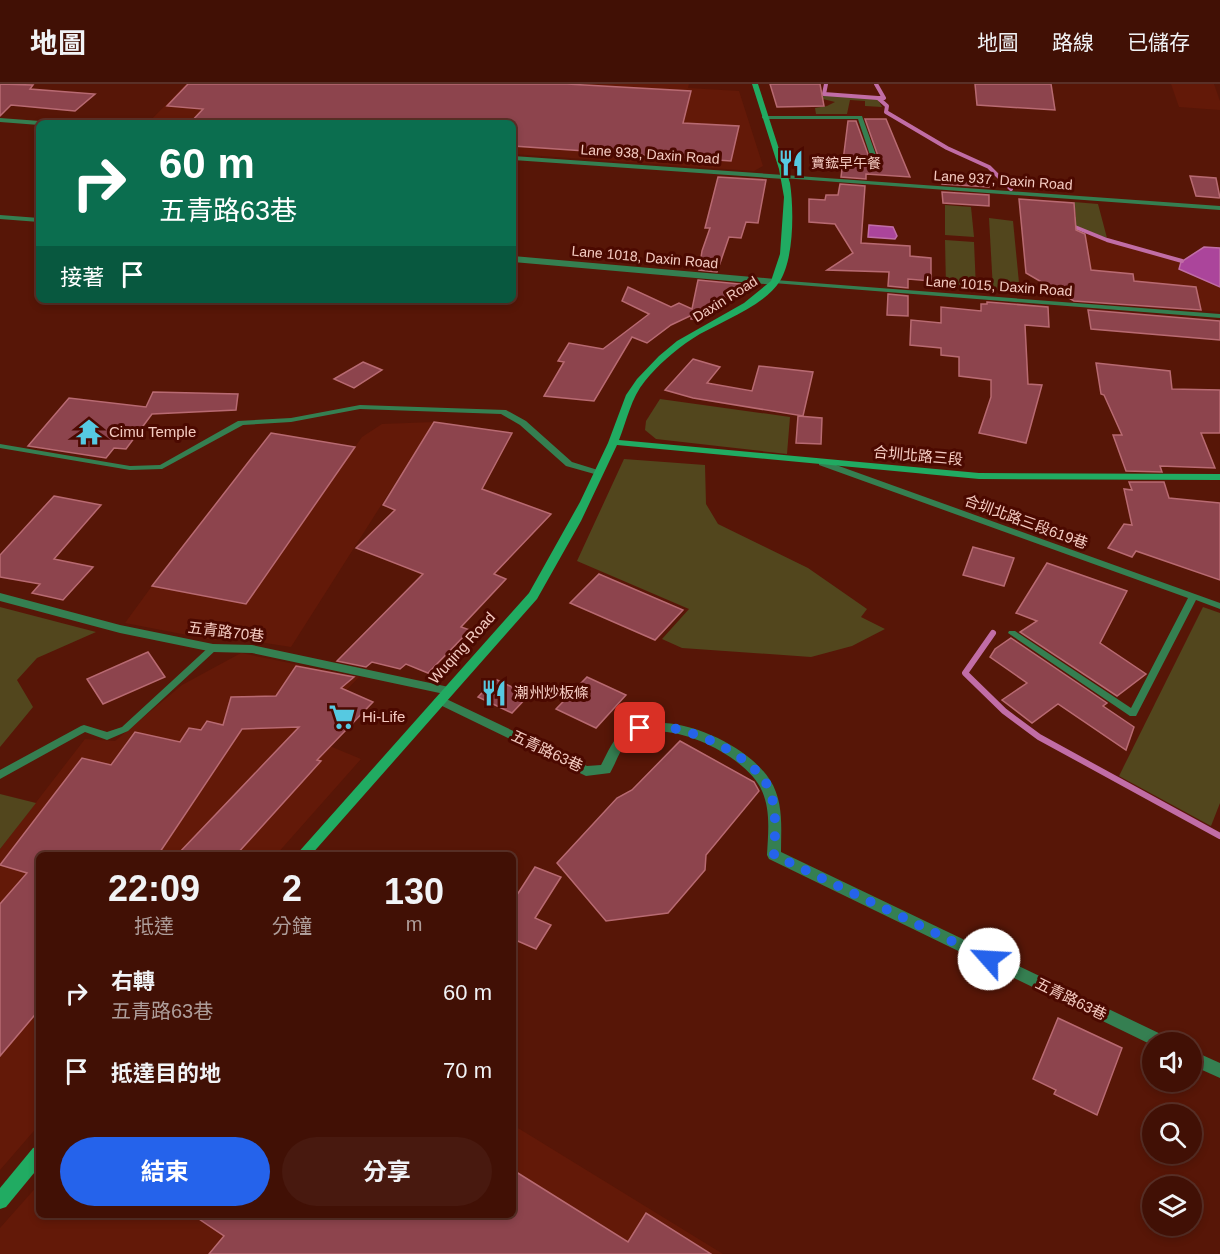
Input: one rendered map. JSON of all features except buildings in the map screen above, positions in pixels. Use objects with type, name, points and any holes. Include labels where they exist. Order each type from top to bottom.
[{"type":"street","name":"Daxin Road","points":[[614,442],[626,405],[639,383],[666,354],[687,338],[756,298],[775,282],[787,228],[788,198],[784,177],[755,84]]},
{"type":"street","points":[[0,120],[36,123]]},
{"type":"street","name":"Lane 938, Daxin Road","points":[[516,158],[784,177]]},
{"type":"street","points":[[0,217],[36,219]]},
{"type":"street","name":"Lane 1018, Daxin Road","points":[[516,259],[775,282]]},
{"type":"street","name":"合圳北路三段","points":[[614,442],[979,476],[1220,477]]},
{"type":"street","name":"Wuqing Road","points":[[306,852],[533,596],[560,551],[614,442]]},
{"type":"street","name":"五青路70巷","points":[[0,597],[120,629],[213,648],[252,649],[445,695]]},
{"type":"street","name":"五青路63巷","points":[[445,695],[586,771],[605,770],[626,735],[640,728],[670,727],[710,739],[740,757],[766,783],[775,813],[774,855],[1142,1032]]},
{"type":"street","points":[[1202,1062],[1220,1071]]},
{"type":"street","points":[[0,1201],[36,1158]]},
{"type":"lane","points":[[764,117],[860,117],[874,158]]},
{"type":"lane","name":"Lane 937, Daxin Road","points":[[784,177],[1220,208]]},
{"type":"lane","name":"Lane 1015, Daxin Road","points":[[775,282],[1220,316]]},
{"type":"lane","points":[[0,446],[130,468],[162,467],[241,423],[291,420],[360,407],[503,412],[523,423],[570,464],[598,473]]},
{"type":"lane","name":"合圳北路三段619巷","points":[[822,463],[1220,606]]},
{"type":"lane","points":[[1012,633],[1133,714],[1193,597]]},
{"type":"lane","points":[[0,775],[84,728],[107,736],[124,729],[213,648]]},
{"type":"shaded area","points":[[186,84],[689,84],[688,88],[739,91],[763,166],[754,171],[516,154],[516,120],[151,120]]},
{"type":"shaded area","points":[[1171,84],[1214,84],[1220,101],[1220,110],[1179,107]]},
{"type":"shaded area","points":[[817,92],[877,98],[882,107],[865,106],[865,101],[850,100],[847,114],[816,114],[815,108],[835,102],[819,98]]},
{"type":"shaded area","points":[[1074,202],[1098,204],[1107,238],[1068,223],[1068,217],[1076,217]]},
{"type":"shaded area","points":[[945,205],[971,207],[974,237],[945,235]]},
{"type":"shaded area","points":[[989,218],[1013,221],[1020,293],[993,290]]},
{"type":"shaded area","points":[[869,225],[893,227],[897,236],[895,239],[868,237]]},
{"type":"shaded area","points":[[1085,234],[1181,262],[1180,269],[1220,287],[1220,312],[1201,310],[1195,287],[1134,281],[1133,274],[1091,270]]},
{"type":"shaded area","points":[[945,240],[974,242],[976,289],[946,287]]},
{"type":"shaded area","points":[[1204,247],[1220,248],[1220,287],[1179,269],[1181,262]]},
{"type":"shaded area","points":[[660,399],[790,417],[787,454],[656,439],[645,430],[646,421]]},
{"type":"shaded area","points":[[434,422],[291,647],[245,640],[213,640],[125,623],[152,586],[246,604],[362,437],[382,424]]},
{"type":"shaded area","points":[[624,459],[705,465],[706,504],[718,524],[808,568],[867,609],[861,617],[885,629],[852,646],[811,657],[682,648],[662,639],[689,609],[577,561]]},
{"type":"shaded area","points":[[0,607],[96,632],[37,658],[17,680],[33,707],[0,747]]},
{"type":"shaded area","points":[[1203,607],[1220,613],[1220,803],[1211,826],[1119,776]]},
{"type":"shaded area","points":[[241,653],[359,677],[303,735],[361,759],[279,852],[36,852],[36,1128],[0,1170],[0,849],[85,739],[115,741],[182,685]]},
{"type":"shaded area","points":[[0,794],[36,803],[0,849]]},
{"type":"shaded area","points":[[516,1127],[723,1254],[0,1254],[0,1228],[36,1187],[36,1218],[516,1218]]},
{"type":"waterway","points":[[826,84],[824,94],[878,98]]},
{"type":"waterway","points":[[876,84],[884,98],[878,98]]},
{"type":"waterway","points":[[878,98],[887,106],[886,112],[947,148],[989,167],[1011,189]]},
{"type":"waterway","points":[[1070,225],[1107,240],[1182,261]]},
{"type":"waterway","points":[[993,633],[965,673],[1004,711],[1039,737],[1220,836]]},
{"type":"place","name":"寶鋐早午餐","points":[[791,163]]},
{"type":"place","name":"Cimu Temple","points":[[89,432]]},
{"type":"place","name":"潮州炒板條","points":[[494,693]]},
{"type":"place","name":"Hi-Life","points":[[342,717]]},
{"type":"route","points":[[640,728],[670,727],[710,739],[740,757],[766,783],[775,813],[774,855],[989,959]]}]
